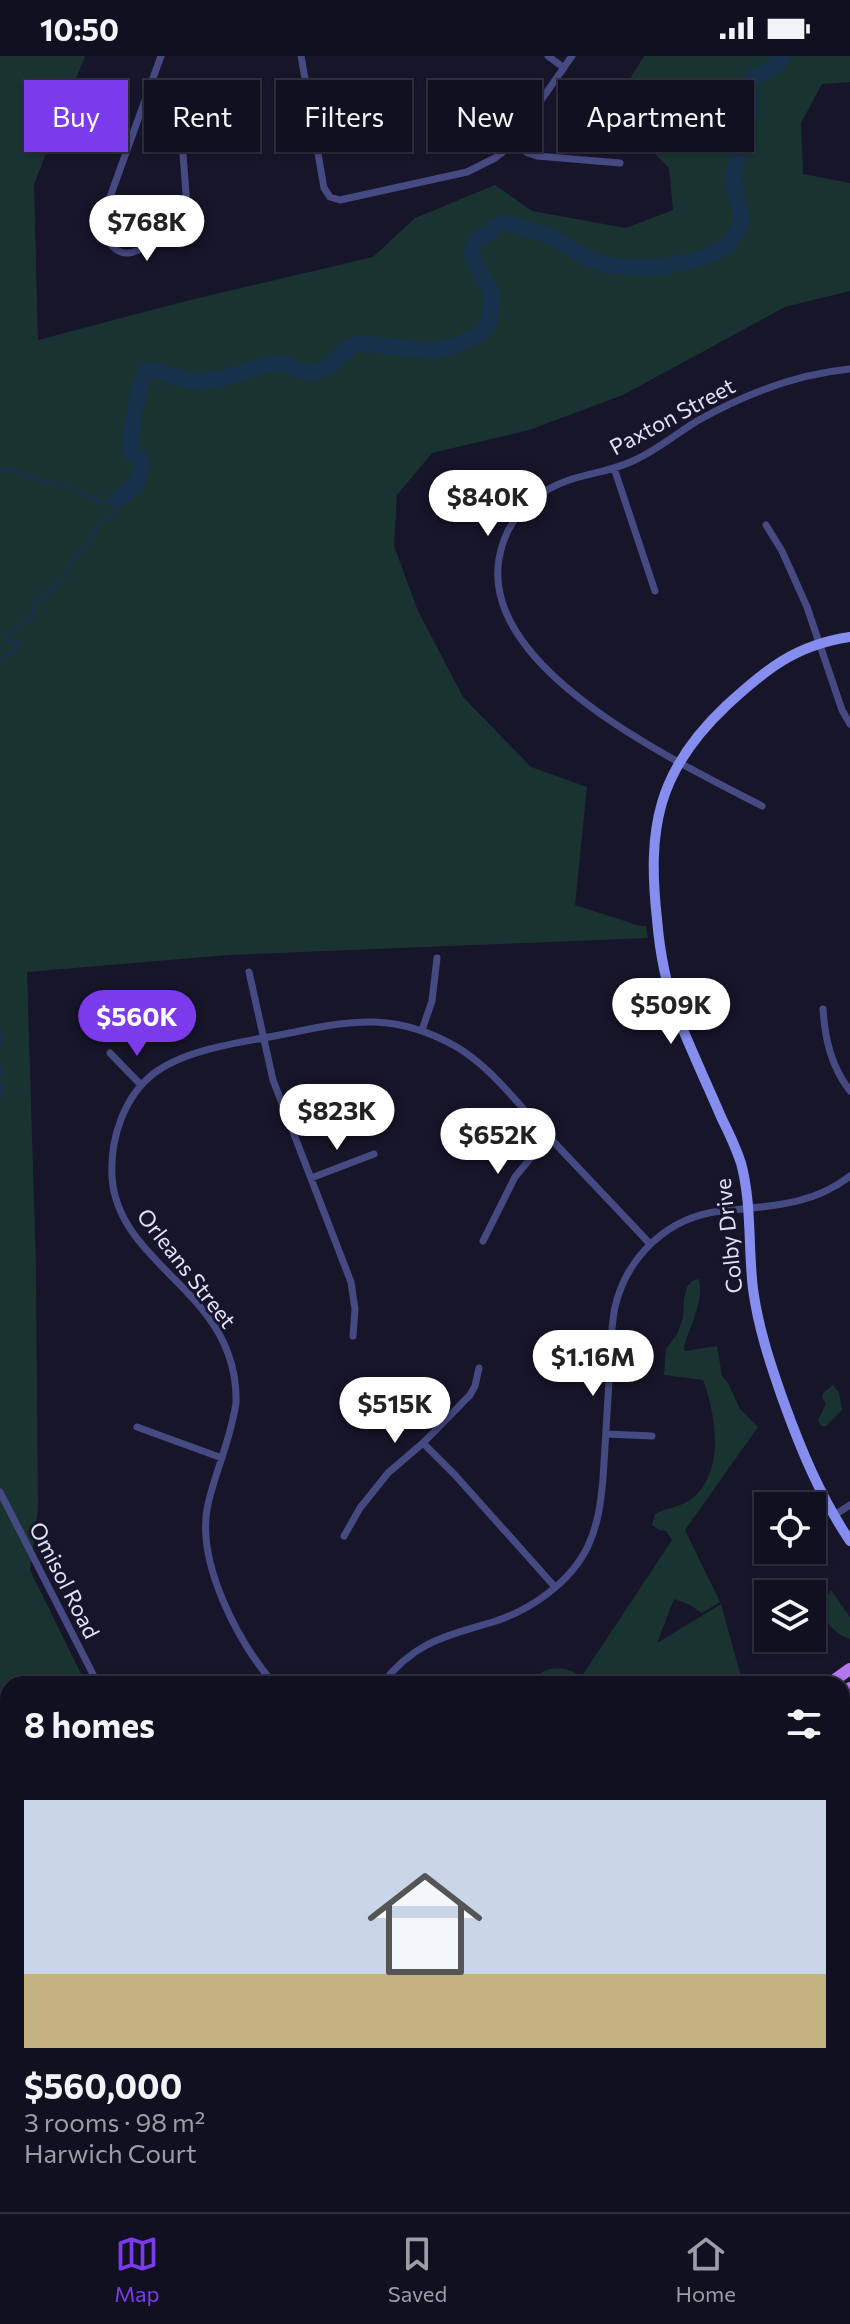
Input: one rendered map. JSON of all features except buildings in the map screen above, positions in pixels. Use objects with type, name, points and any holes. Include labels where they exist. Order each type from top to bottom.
[{"type":"street","points":[[152,80],[161,56]]},
{"type":"street","points":[[301,56],[324,188],[334,199],[467,172],[501,152]]},
{"type":"street","points":[[548,56],[564,68]]},
{"type":"street","points":[[542,99],[572,56]]},
{"type":"street","points":[[150,87],[166,95],[180,114],[186,215],[178,227],[134,252],[124,253],[117,251],[108,241],[107,211],[150,87]]},
{"type":"street","points":[[528,152],[537,156],[620,163]]},
{"type":"street","name":"Paxton Street","points":[[762,806],[681,763],[602,715],[562,684],[531,651],[507,615],[499,593],[501,546],[512,522],[522,510],[551,487],[646,455],[698,421],[757,392],[825,372],[850,369]]},
{"type":"street","points":[[614,468],[655,591]]},
{"type":"street","points":[[766,525],[795,579],[842,710],[850,724]]},
{"type":"street","name":"Colby Drive","points":[[850,637],[820,643],[784,658],[753,681],[700,733],[671,780],[661,806],[653,849],[653,886],[666,984],[741,1162],[761,1333],[799,1446],[815,1483],[850,1541]]},
{"type":"street","points":[[422,1030],[432,1001],[437,958]]},
{"type":"street","points":[[249,972],[273,1080],[351,1282],[355,1309],[353,1336]]},
{"type":"street","points":[[823,1009],[831,1057],[850,1091]]},
{"type":"street","name":"Orleans Street","points":[[268,1676],[224,1600],[208,1556],[205,1537],[208,1505],[236,1403],[231,1358],[204,1311],[163,1269],[127,1225],[115,1196],[112,1180],[114,1144],[125,1110],[141,1085],[177,1060],[263,1038],[356,1022],[422,1030],[472,1057],[650,1244]]},
{"type":"street","points":[[110,1053],[141,1085]]},
{"type":"street","points":[[483,1241],[515,1177],[549,1136]]},
{"type":"street","points":[[311,1178],[374,1154]]},
{"type":"street","points":[[389,1676],[426,1645],[456,1631],[509,1616],[529,1606],[569,1573],[589,1545],[601,1502],[616,1305],[626,1277],[650,1244],[664,1232],[691,1218],[810,1199],[850,1176]]},
{"type":"street","points":[[344,1536],[373,1490],[470,1395],[479,1368]]},
{"type":"street","points":[[137,1427],[222,1458]]},
{"type":"street","points":[[606,1434],[652,1436]]},
{"type":"street","points":[[423,1443],[555,1587]]},
{"type":"street","name":"Omisol Road","points":[[0,1492],[94,1676]]},
{"type":"street","points":[[833,1516],[850,1505]]},
{"type":"green space","points":[[0,56],[85,56],[75,80],[24,80],[24,152],[47,152],[34,184],[38,340],[373,257],[415,218],[495,185],[532,211],[626,228],[673,210],[669,168],[653,152],[754,152],[754,80],[629,80],[644,56],[850,56],[850,82],[822,84],[801,123],[803,174],[850,183],[850,291],[785,307],[623,395],[529,430],[432,453],[397,495],[394,546],[418,611],[463,697],[531,767],[587,787],[575,905],[646,926],[648,938],[229,955],[27,972],[36,1265],[38,1508],[30,1570],[82,1676],[0,1676]]},
{"type":"green space","points":[[698,1279],[700,1293],[685,1351],[717,1346],[722,1376],[740,1409],[758,1427],[685,1530],[720,1602],[702,1613],[674,1599],[657,1643],[721,1604],[741,1676],[582,1676],[672,1540],[666,1531],[652,1525],[655,1514],[690,1500],[709,1475],[715,1443],[714,1426],[703,1380],[664,1375],[666,1349],[677,1334],[683,1318],[687,1287]]},
{"type":"green space","points":[[833,1385],[839,1393],[842,1410],[826,1426],[821,1426],[818,1420],[826,1404],[823,1393]]},
{"type":"green space","points":[[831,1590],[850,1617],[850,1639],[838,1633],[826,1619],[826,1599]]},
{"type":"green space","points":[[554,1668],[582,1676],[538,1676]]},
{"type":"waterway","points":[[117,500],[135,484],[140,474],[142,462],[131,453],[130,446],[140,387],[146,371],[193,381],[209,380],[273,363],[314,373],[328,367],[347,349],[359,343],[432,351],[454,346],[478,335],[489,322],[493,295],[472,257],[473,247],[477,239],[504,222],[550,236],[591,260],[613,266],[669,266],[703,258],[725,247],[737,233],[742,220],[733,180],[742,139],[750,120],[749,82],[783,56]]},
{"type":"waterway","points":[[0,471],[11,470],[70,487],[100,503],[116,501]]},
{"type":"waterway","points":[[0,662],[19,646],[17,642],[7,641],[7,637],[31,618],[36,602],[65,575],[76,554],[89,544],[92,532],[103,520],[114,515],[117,500]]},
{"type":"waterway","points":[[0,1031],[4,1037],[0,1044]]},
{"type":"waterway","points":[[0,1065],[0,1076]]},
{"type":"waterway","points":[[0,1083],[0,1097]]}]
